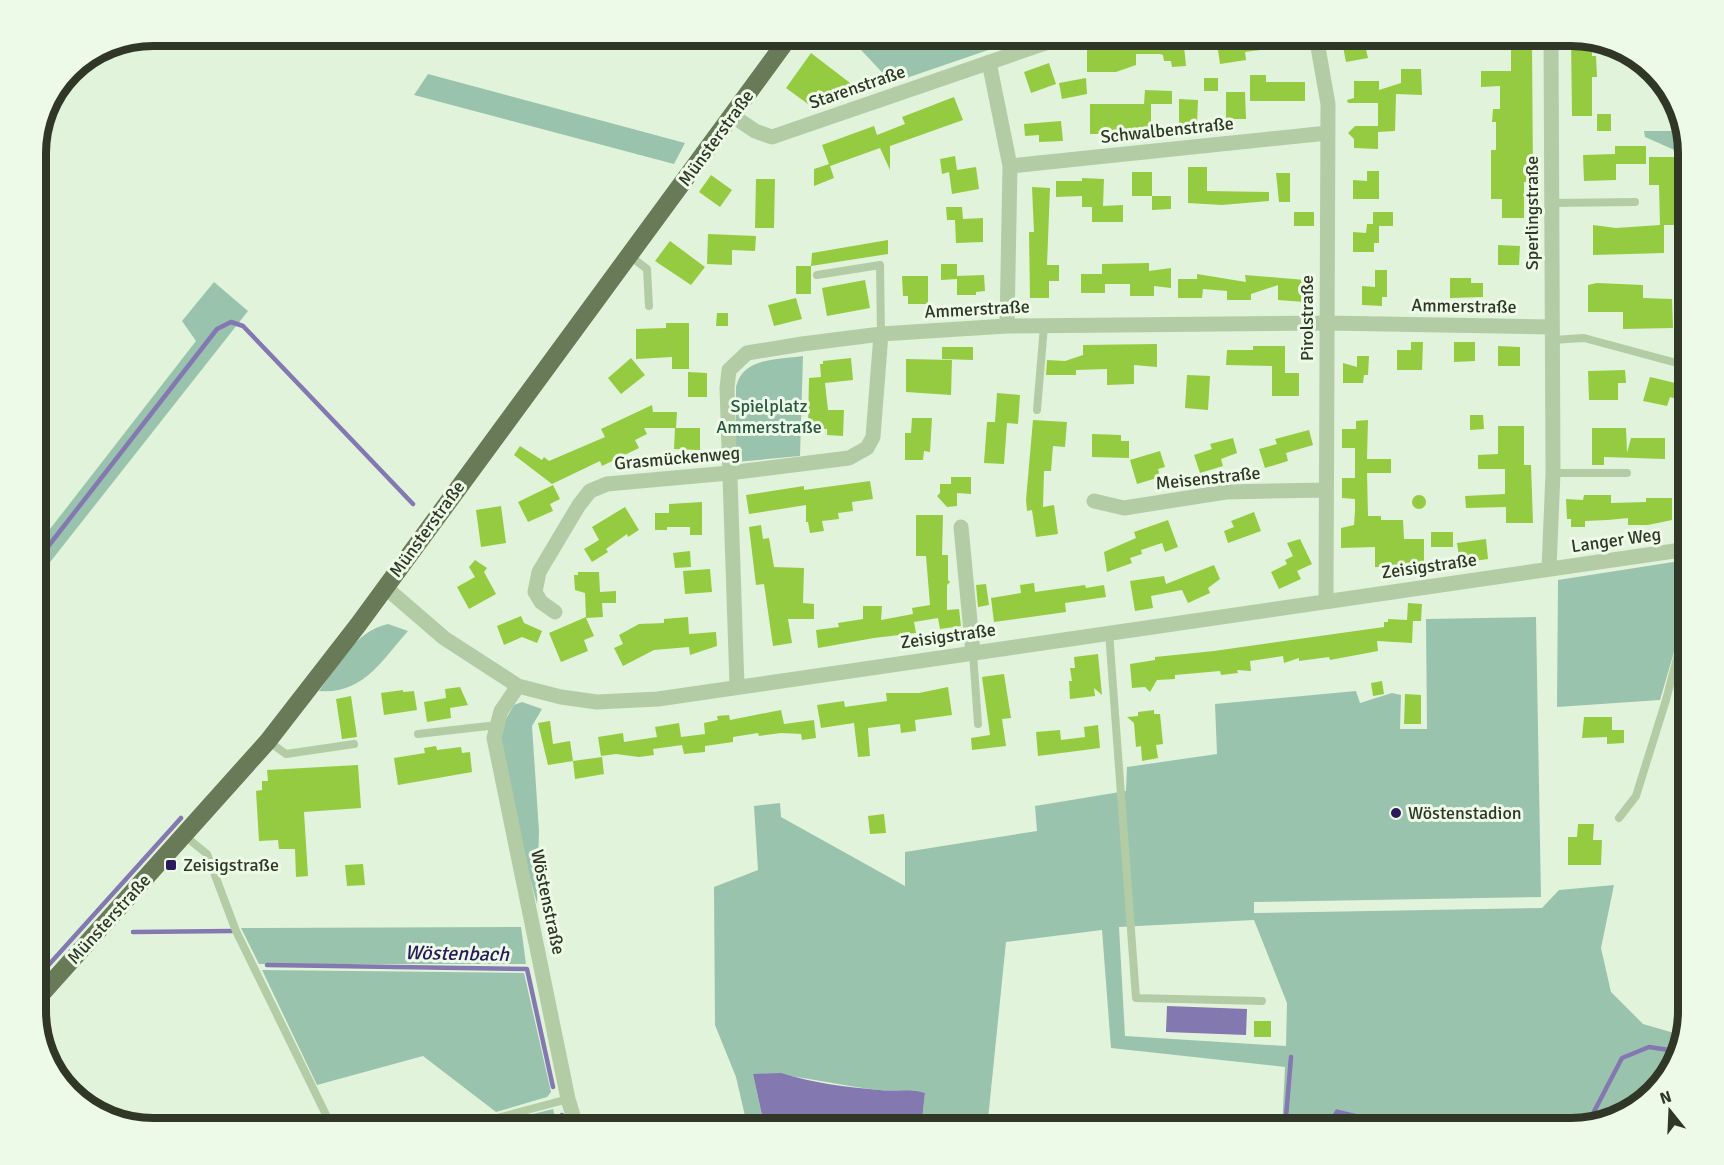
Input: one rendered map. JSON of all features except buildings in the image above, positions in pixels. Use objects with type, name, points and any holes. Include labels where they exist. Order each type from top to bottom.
[{"type":"main road","name":"Münsterstraße","points":[[47,988],[268,741],[385,587],[782,47]]},
{"type":"street","name":"Starenstraße","points":[[733,116],[754,131],[772,137],[1035,46]]},
{"type":"street","name":"Pirolstraße","points":[[1318,46],[1328,104],[1326,601]]},
{"type":"street","name":"Sperlingstraße","points":[[1549,569],[1552,473],[1551,46]]},
{"type":"street","points":[[989,62],[1010,166],[1007,326]]},
{"type":"street","name":"Schwalbenstraße","points":[[1010,166],[1328,134]]},
{"type":"street","name":"Ammerstraße","points":[[736,686],[727,387],[729,370],[747,353],[880,334],[1007,326],[1327,323],[1552,333]]},
{"type":"street","name":"Grasmückenweg","points":[[555,612],[541,603],[535,592],[539,572],[590,491],[607,484],[729,473],[849,458],[867,448],[873,437],[880,334]]},
{"type":"street","name":"Meisenstraße","points":[[1094,501],[1124,508],[1226,492],[1326,490]]},
{"type":"street","points":[[962,526],[973,653]]},
{"type":"street","name":"Langer Weg","points":[[1549,569],[1678,550]]},
{"type":"street","name":"Zeisigstraße","points":[[385,587],[444,638],[518,686],[561,697],[597,702],[658,699],[1549,569]]},
{"type":"street","name":"Wöstenstraße","points":[[518,686],[501,711],[494,738],[574,1118]]},
{"type":"lane","points":[[1551,203],[1635,202]]},
{"type":"lane","points":[[629,255],[647,270],[649,306]]},
{"type":"lane","points":[[817,275],[880,265],[880,334]]},
{"type":"lane","points":[[1037,410],[1044,326]]},
{"type":"lane","points":[[1552,333],[1678,363]]},
{"type":"lane","points":[[1552,473],[1627,474]]},
{"type":"lane","points":[[1109,632],[1136,998],[1262,1001]]},
{"type":"lane","points":[[973,653],[978,724]]},
{"type":"lane","points":[[1619,818],[1636,796],[1678,654]]},
{"type":"lane","points":[[418,734],[497,725]]},
{"type":"lane","points":[[268,741],[285,754],[354,744]]},
{"type":"lane","points":[[184,835],[207,854],[236,931],[328,1118]]},
{"type":"lane","points":[[497,1118],[568,1099]]},
{"type":"green space","points":[[999,46],[892,83],[858,47]]},
{"type":"green space","points":[[428,74],[685,143],[674,164],[414,95]]},
{"type":"green space","points":[[1644,131],[1675,131],[1678,152],[1645,137]]},
{"type":"green space","points":[[214,282],[248,311],[47,566],[47,533],[196,341],[182,321]]},
{"type":"green space","name":"Spielplatz Ammerstraße","points":[[803,356],[800,456],[736,462],[736,387],[740,377],[753,365],[762,362]]},
{"type":"green space","points":[[1678,561],[1678,638],[1660,700],[1557,707],[1558,580]]},
{"type":"green space","points":[[1536,617],[1541,897],[1254,902],[1254,913],[1542,908],[1559,890],[1614,885],[1601,948],[1611,992],[1643,1024],[1675,1033],[1672,1046],[1659,1071],[1652,1081],[1640,1081],[1640,1093],[1624,1104],[1584,1118],[1371,1118],[1336,1109],[1330,1118],[1283,1118],[1285,1067],[1111,1048],[1102,930],[1006,942],[988,1118],[922,1118],[925,1093],[908,1090],[879,1090],[769,1074],[753,1074],[763,1118],[745,1118],[736,1077],[715,1025],[714,887],[758,870],[754,806],[780,803],[781,817],[905,886],[905,852],[1037,831],[1035,806],[1126,791],[1127,767],[1217,754],[1215,704],[1356,691],[1360,703],[1392,693],[1401,695],[1400,729],[1427,729],[1426,619]],"holes":[[[1254,920],[1287,1003],[1286,1046],[1125,1036],[1119,927]]]},
{"type":"green space","points":[[388,624],[408,631],[380,664],[360,681],[348,687],[334,691],[319,691],[356,642],[376,628]]},
{"type":"green space","points":[[522,702],[542,709],[532,726],[539,831],[537,904],[517,829],[500,738],[506,719],[514,705]]},
{"type":"green space","points":[[521,927],[526,964],[259,964],[241,928]]},
{"type":"green space","points":[[262,970],[524,973],[551,1092],[547,1097],[496,1112],[423,1056],[317,1085]]},
{"type":"green space","points":[[553,1109],[555,1118],[517,1118]]},
{"type":"shaded area","points":[[1167,1006],[1247,1009],[1246,1035],[1166,1032]]},
{"type":"shaded area","points":[[781,1073],[842,1086],[925,1093],[922,1118],[763,1118],[753,1074]]},
{"type":"shaded area","points":[[1336,1109],[1373,1118],[1330,1118]]},
{"type":"waterway","points":[[47,548],[217,329],[231,322],[243,326],[413,504]]},
{"type":"waterway","points":[[47,967],[181,818]]},
{"type":"waterway","name":"Wöstenbach","points":[[133,932],[232,931]]},
{"type":"waterway","name":"Wöstenbach","points":[[267,965],[527,969],[553,1087]]},
{"type":"waterway","points":[[1591,1116],[1622,1058],[1649,1047],[1670,1050]]},
{"type":"waterway","name":"Wöstenbach","points":[[1286,1118],[1291,1057]]},
{"type":"place","name":"Wöstenstadion","points":[[1396,813]]},
{"type":"place","name":"Zeisigstraße","points":[[171,865]]}]
